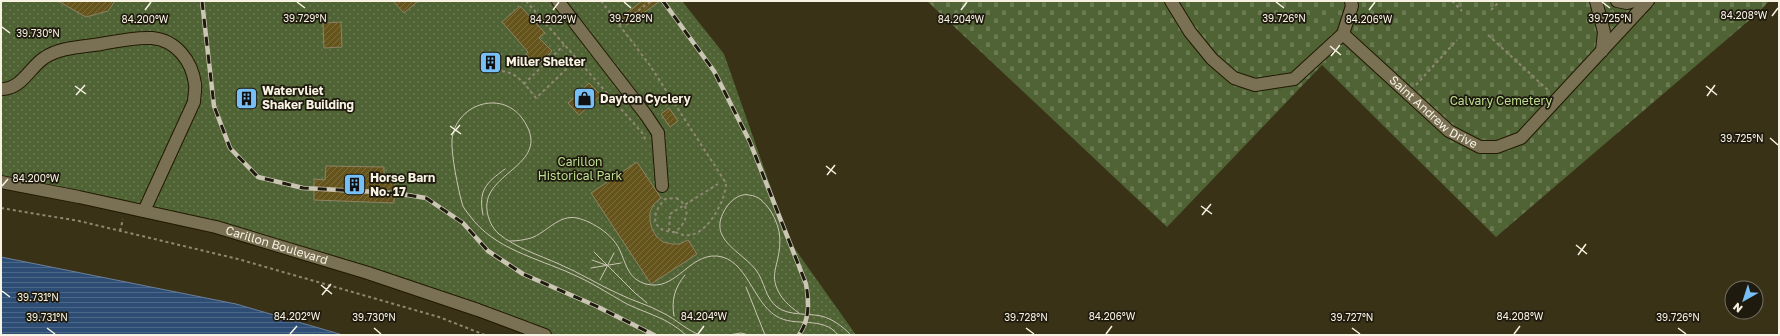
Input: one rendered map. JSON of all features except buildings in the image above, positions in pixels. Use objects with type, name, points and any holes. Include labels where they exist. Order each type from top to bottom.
[{"type":"street","points":[[558,1],[646,115],[658,133],[662,186]]},
{"type":"street","points":[[1172,1],[1190,32],[1212,59],[1234,78],[1254,85],[1294,79],[1343,34],[1352,6],[1351,1]]},
{"type":"street","points":[[1596,1],[1604,32],[1602,52]]},
{"type":"street","points":[[1618,1],[1627,3],[1634,1]]},
{"type":"street","name":"Saint Andrew Drive","points":[[1343,34],[1449,131],[1480,147],[1497,147],[1521,138],[1648,1]]},
{"type":"street","points":[[1,89],[7,89],[26,77],[44,58],[66,49],[134,39],[153,38],[168,43],[184,54],[196,84],[194,102],[144,211]]},
{"type":"street","name":"Carillon Boulevard","points":[[1,182],[79,196],[216,227],[368,273],[478,310],[545,335]]},
{"type":"path","points":[[526,1],[643,134],[648,146]]},
{"type":"path","points":[[601,1],[649,64],[726,183],[726,192],[722,204],[713,218],[700,231],[691,235],[685,236],[675,232],[669,232],[658,226],[655,220],[655,214],[658,206],[665,199],[676,198],[683,201],[687,209],[684,222],[675,232]]},
{"type":"path","points":[[1452,1],[1462,11]]},
{"type":"path","points":[[1491,10],[1500,1]]},
{"type":"path","points":[[619,25],[650,2]]},
{"type":"path","points":[[526,10],[531,6]]},
{"type":"path","points":[[1488,35],[1558,99]]},
{"type":"path","points":[[1408,93],[1457,40]]},
{"type":"path","points":[[524,84],[564,45]]},
{"type":"path","points":[[496,71],[508,71],[524,84],[536,98],[577,59]]},
{"type":"path","points":[[597,89],[600,86]]},
{"type":"path","points":[[669,232],[670,214],[718,184]]},
{"type":"path","points":[[662,186],[665,199]]},
{"type":"path","points":[[1,208],[79,222],[238,259],[439,317],[485,335]]},
{"type":"green space","name":"Carillon Historical Park","points":[[1,1],[682,1],[724,54],[790,242],[856,335],[545,335],[216,227],[1,182]]},
{"type":"green space","name":"Calvary Cemetery","points":[[927,1],[1769,1],[1760,11],[1496,237],[1322,65],[1167,227]]},
{"type":"water","points":[[1,257],[236,304],[343,335],[1,335]]},
{"type":"tram line","points":[[686,335],[665,320],[627,304],[579,277],[504,245],[491,237],[480,227],[463,207],[455,172],[452,140],[455,128],[461,118],[470,110],[480,105],[491,103],[502,104],[513,109],[522,118],[530,134],[530,147],[525,157],[495,186],[488,197],[488,217],[492,226],[499,234],[520,247],[567,268],[604,287],[658,310],[700,335]]},
{"type":"tram line","points":[[483,215],[482,199],[485,188],[488,183],[505,169]]},
{"type":"tram line","points":[[799,313],[788,305],[782,298],[775,283],[775,274],[780,248],[780,235],[774,217],[766,204],[758,198],[746,195],[737,197],[728,205],[722,216],[720,226],[722,235],[733,249],[756,270],[767,295],[773,303],[777,307],[787,312],[816,315],[829,319],[841,326],[851,335]]},
{"type":"tram line","points":[[510,241],[537,236],[558,221],[564,219],[577,218],[584,220],[597,226],[614,241],[632,276],[640,282],[656,285],[666,283],[698,261],[707,257],[717,256],[727,259],[743,272],[761,301],[776,316],[792,321],[825,325],[838,335]]},
{"type":"tram line","points":[[594,252],[647,303]]},
{"type":"tram line","points":[[600,280],[614,253]]},
{"type":"tram line","points":[[592,260],[606,265]]},
{"type":"tram line","points":[[591,268],[621,263]]},
{"type":"tram line","points":[[674,316],[673,305],[676,289],[685,275]]},
{"type":"tram line","points":[[746,287],[765,335]]},
{"type":"tram line","points":[[729,335],[741,333],[749,335]]},
{"type":"railway","points":[[202,1],[214,106],[230,148],[258,177],[303,188],[395,193],[426,198],[463,223],[488,251],[523,274],[596,306],[654,335]]},
{"type":"railway","points":[[663,1],[714,71],[750,142],[806,284],[808,310],[803,329],[799,335]]},
{"type":"place","name":"Miller Shelter","points":[[491,62]]},
{"type":"place","name":"Watervliet Shaker Building","points":[[247,98]]},
{"type":"place","name":"Dayton Cyclery","points":[[584,99]]},
{"type":"place","name":"Horse Barn No. 17","points":[[355,185]]}]
